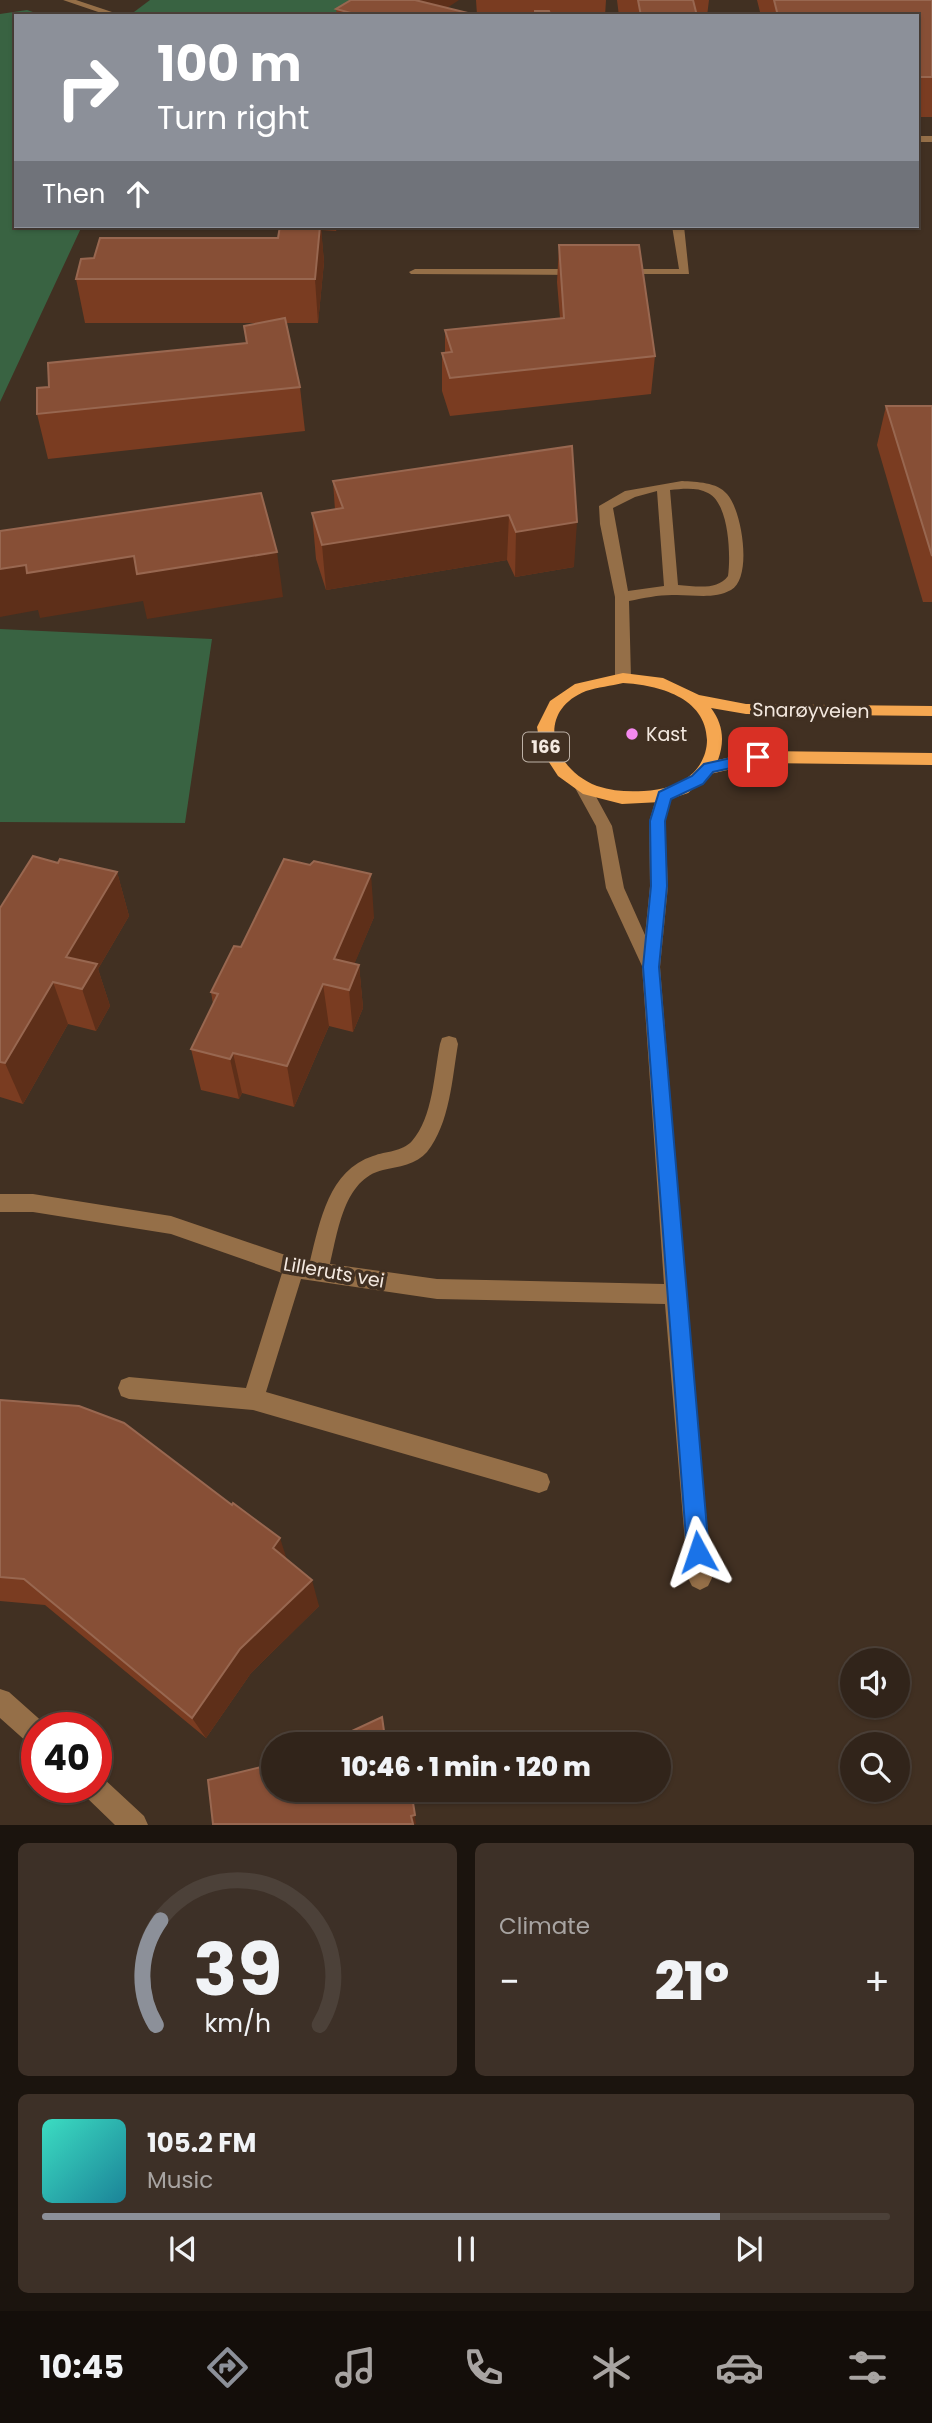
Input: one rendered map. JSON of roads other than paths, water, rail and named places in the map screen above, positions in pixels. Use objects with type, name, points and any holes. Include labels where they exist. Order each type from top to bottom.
[{"type":"main road","name":"166","points":[[623,678],[660,683],[677,688],[692,699],[705,711],[713,724],[717,739],[715,754],[709,768],[698,780],[664,796],[630,799],[596,793],[582,786],[555,764],[544,737],[545,724],[559,700],[588,683],[623,678]]},
{"type":"main road","name":"Snarøyveien","points":[[692,699],[746,709],[932,711]]},
{"type":"main road","name":"166","points":[[709,768],[758,757],[932,759]]},
{"type":"street","points":[[67,0],[113,14]]},
{"type":"street","points":[[606,272],[685,272],[678,228]]},
{"type":"street","points":[[415,272],[592,272]]},
{"type":"street","points":[[622,597],[671,590],[702,591],[733,582],[739,571],[729,508],[722,495],[707,487],[689,484],[627,494],[614,499],[607,506],[607,524],[622,597],[623,678]]},
{"type":"street","points":[[663,487],[671,590]]},
{"type":"street","points":[[582,786],[604,826],[615,888],[651,967]]},
{"type":"street","points":[[664,796],[657,821],[659,886],[651,967],[675,1294],[700,1578]]},
{"type":"street","points":[[317,1272],[345,1186],[369,1166],[403,1157],[419,1149],[430,1131],[449,1044]]},
{"type":"street","name":"Lilleruts vei","points":[[0,1203],[33,1203],[171,1225],[294,1268],[438,1289],[675,1294]]},
{"type":"street","points":[[253,1399],[294,1268]]},
{"type":"street","points":[[129,1388],[253,1399],[539,1482]]},
{"type":"street","points":[[0,1701],[21,1720]]},
{"type":"street","points":[[111,1803],[135,1825]]},
{"type":"place","name":"Kast","points":[[632,734]]}]
